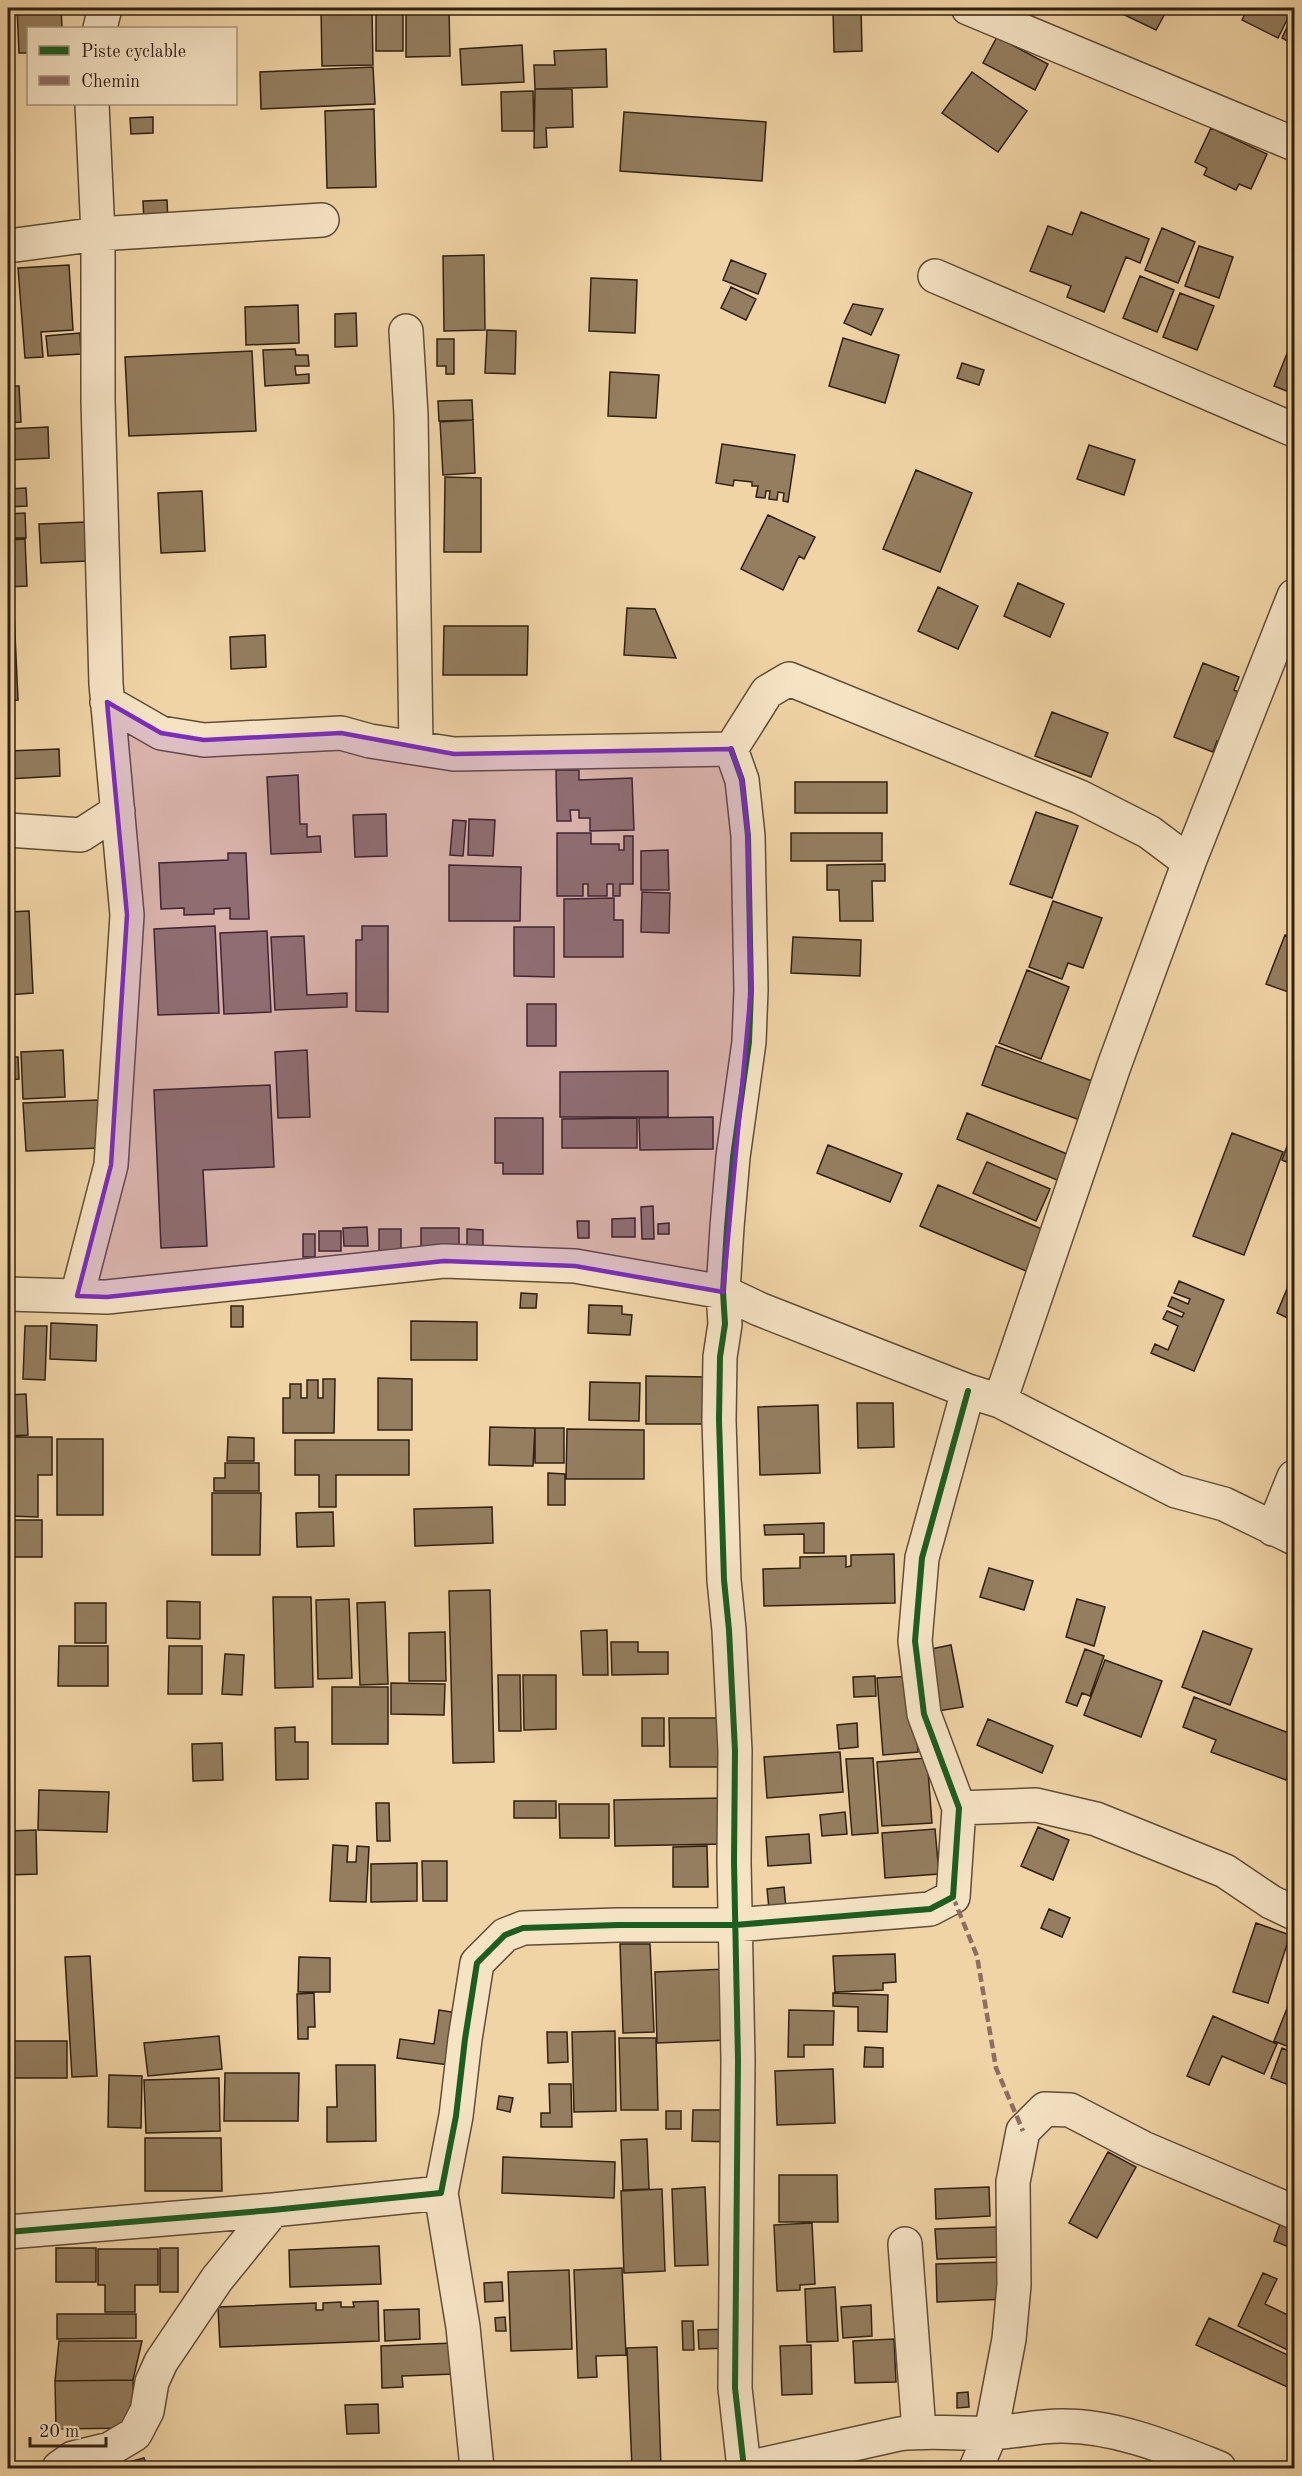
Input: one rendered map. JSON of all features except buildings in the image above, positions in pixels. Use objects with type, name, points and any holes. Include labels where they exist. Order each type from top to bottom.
[{"type":"street","points":[[100,27],[105,8]]},
{"type":"street","points":[[968,8],[1294,144]]},
{"type":"street","points":[[77,1296],[111,1165],[127,915],[107,702],[98,401],[98,234],[92,105]]},
{"type":"street","points":[[8,246],[98,234],[322,220]]},
{"type":"street","points":[[935,276],[1294,430]]},
{"type":"street","points":[[406,331],[412,459],[416,747]]},
{"type":"street","points":[[1000,1401],[1114,1066],[1189,862],[1294,596]]},
{"type":"street","points":[[731,749],[767,692],[789,679],[1080,797],[1149,832],[1189,862]]},
{"type":"street","points":[[107,702],[161,733],[204,740],[341,733],[370,741],[454,754],[731,749]]},
{"type":"street","points":[[731,749],[742,780],[748,836],[751,990],[749,1042],[733,1157],[723,1292],[724,1324],[720,1357],[719,1420],[724,1580],[735,1751],[738,2060],[735,2388],[746,2469],[855,2443],[920,2431],[991,2433],[1059,2426],[1098,2428],[1156,2445],[1219,2469]]},
{"type":"street","points":[[8,831],[81,836],[118,811]]},
{"type":"street","points":[[8,1294],[107,1296],[444,1261],[575,1266],[723,1292],[759,1309],[968,1391],[1000,1401],[1176,1491],[1224,1504],[1284,1533],[1294,1477]]},
{"type":"street","points":[[477,2469],[463,2327],[441,2193],[456,2116],[477,1963],[505,1935],[523,1928],[735,1925],[930,1910],[953,1897],[959,1808],[924,1714],[915,1641],[922,1558],[968,1391]]},
{"type":"street","points":[[959,1808],[1035,1805],[1096,1819],[1225,1871],[1271,1902],[1294,1913]]},
{"type":"street","points":[[976,2469],[991,2433],[1009,2339],[1014,2285],[1013,2181],[1023,2131],[1045,2109],[1070,2110],[1143,2148],[1294,2212]]},
{"type":"street","points":[[8,2232],[25,2233],[441,2193]]},
{"type":"street","points":[[59,2469],[73,2458],[110,2449],[135,2434],[147,2411],[152,2382],[161,2362],[217,2278],[273,2210]]},
{"type":"street","points":[[905,2244],[920,2431]]},
{"type":"highlighted area","points":[[107,702],[161,733],[204,740],[341,733],[454,754],[731,749],[742,780],[748,836],[751,990],[723,1292],[575,1266],[444,1261],[107,1297],[77,1296],[111,1165],[127,915]]},
{"type":"marked path","points":[[953,1897],[977,1956],[996,2068],[1023,2131]]},
{"type":"cycle path","points":[[731,749],[742,780],[748,836],[751,990],[749,1042],[733,1157],[727,1227],[723,1292],[725,1324],[720,1357],[719,1420],[724,1580],[735,1751],[734,1862],[738,2060],[735,2388],[744,2468]]},
{"type":"cycle path","points":[[8,2232],[273,2210],[441,2193],[456,2116],[477,1963],[505,1935],[523,1928],[735,1925],[930,1909],[953,1897],[959,1808],[924,1714],[915,1641],[922,1558],[968,1391]]}]
